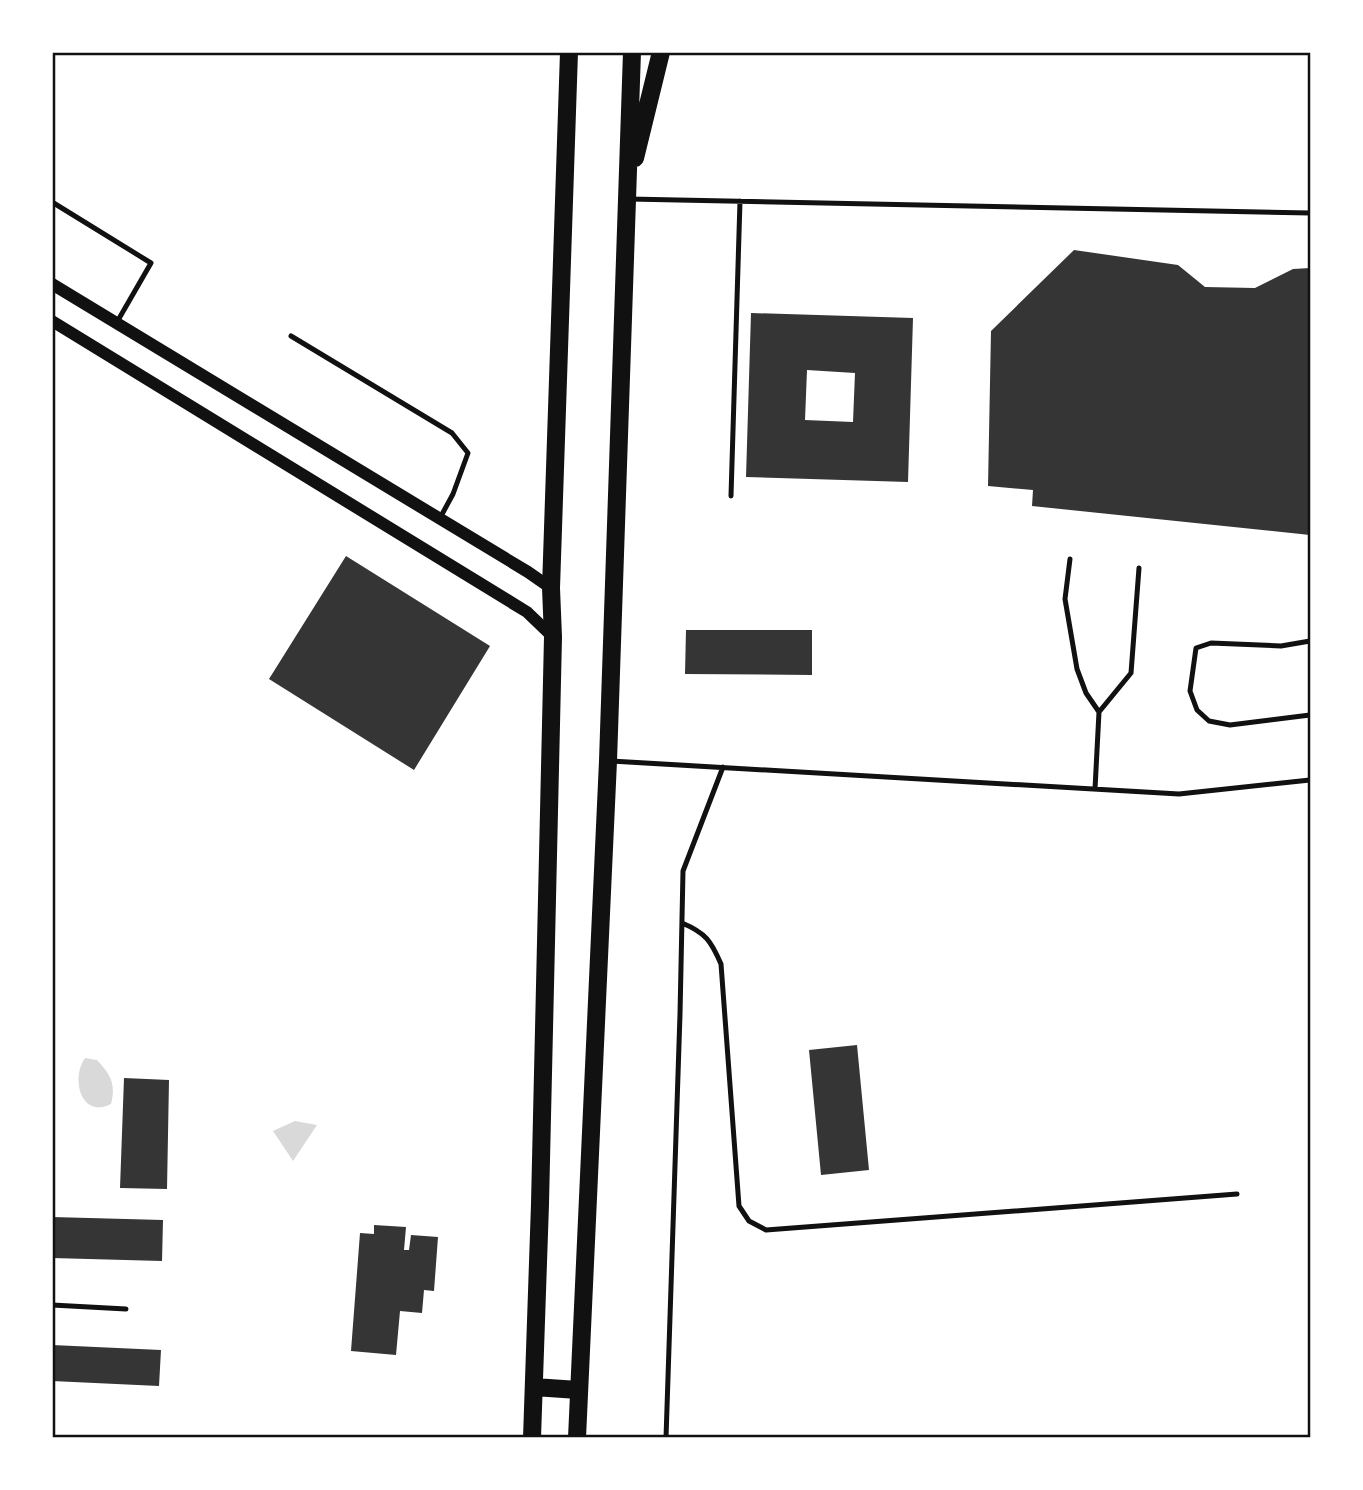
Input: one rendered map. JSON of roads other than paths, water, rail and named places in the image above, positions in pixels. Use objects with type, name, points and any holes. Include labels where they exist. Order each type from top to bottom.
[{"type":"main road","points":[[532,1437],[553,637],[551,588],[569,52]]},
{"type":"main road","points":[[577,1437],[608,761],[632,52]]},
{"type":"main road","points":[[625,199],[661,52]]},
{"type":"main road","points":[[534,1387],[578,1390]]},
{"type":"street","points":[[52,284],[551,588]]},
{"type":"street","points":[[52,321],[527,612],[553,637]]},
{"type":"lane","points":[[625,199],[1311,213]]},
{"type":"lane","points":[[730,496],[740,201]]},
{"type":"lane","points":[[52,202],[151,263],[117,322]]},
{"type":"lane","points":[[291,336],[452,433],[463,444],[468,453],[453,494],[440,518]]},
{"type":"lane","points":[[1070,559],[1065,599],[1077,669],[1086,693],[1099,712]]},
{"type":"lane","points":[[1095,789],[1099,712],[1131,673],[1139,568]]},
{"type":"lane","points":[[1311,641],[1281,646],[1211,643],[1196,648],[1190,691],[1197,710],[1209,721],[1230,725],[1311,715]]},
{"type":"lane","points":[[608,761],[1179,794],[1311,780]]},
{"type":"lane","points":[[666,1437],[683,871],[723,767]]},
{"type":"lane","points":[[682,923],[701,931],[713,946],[721,964],[739,1206],[748,1221],[766,1230],[1237,1194]]},
{"type":"lane","points":[[52,1305],[126,1309]]}]
